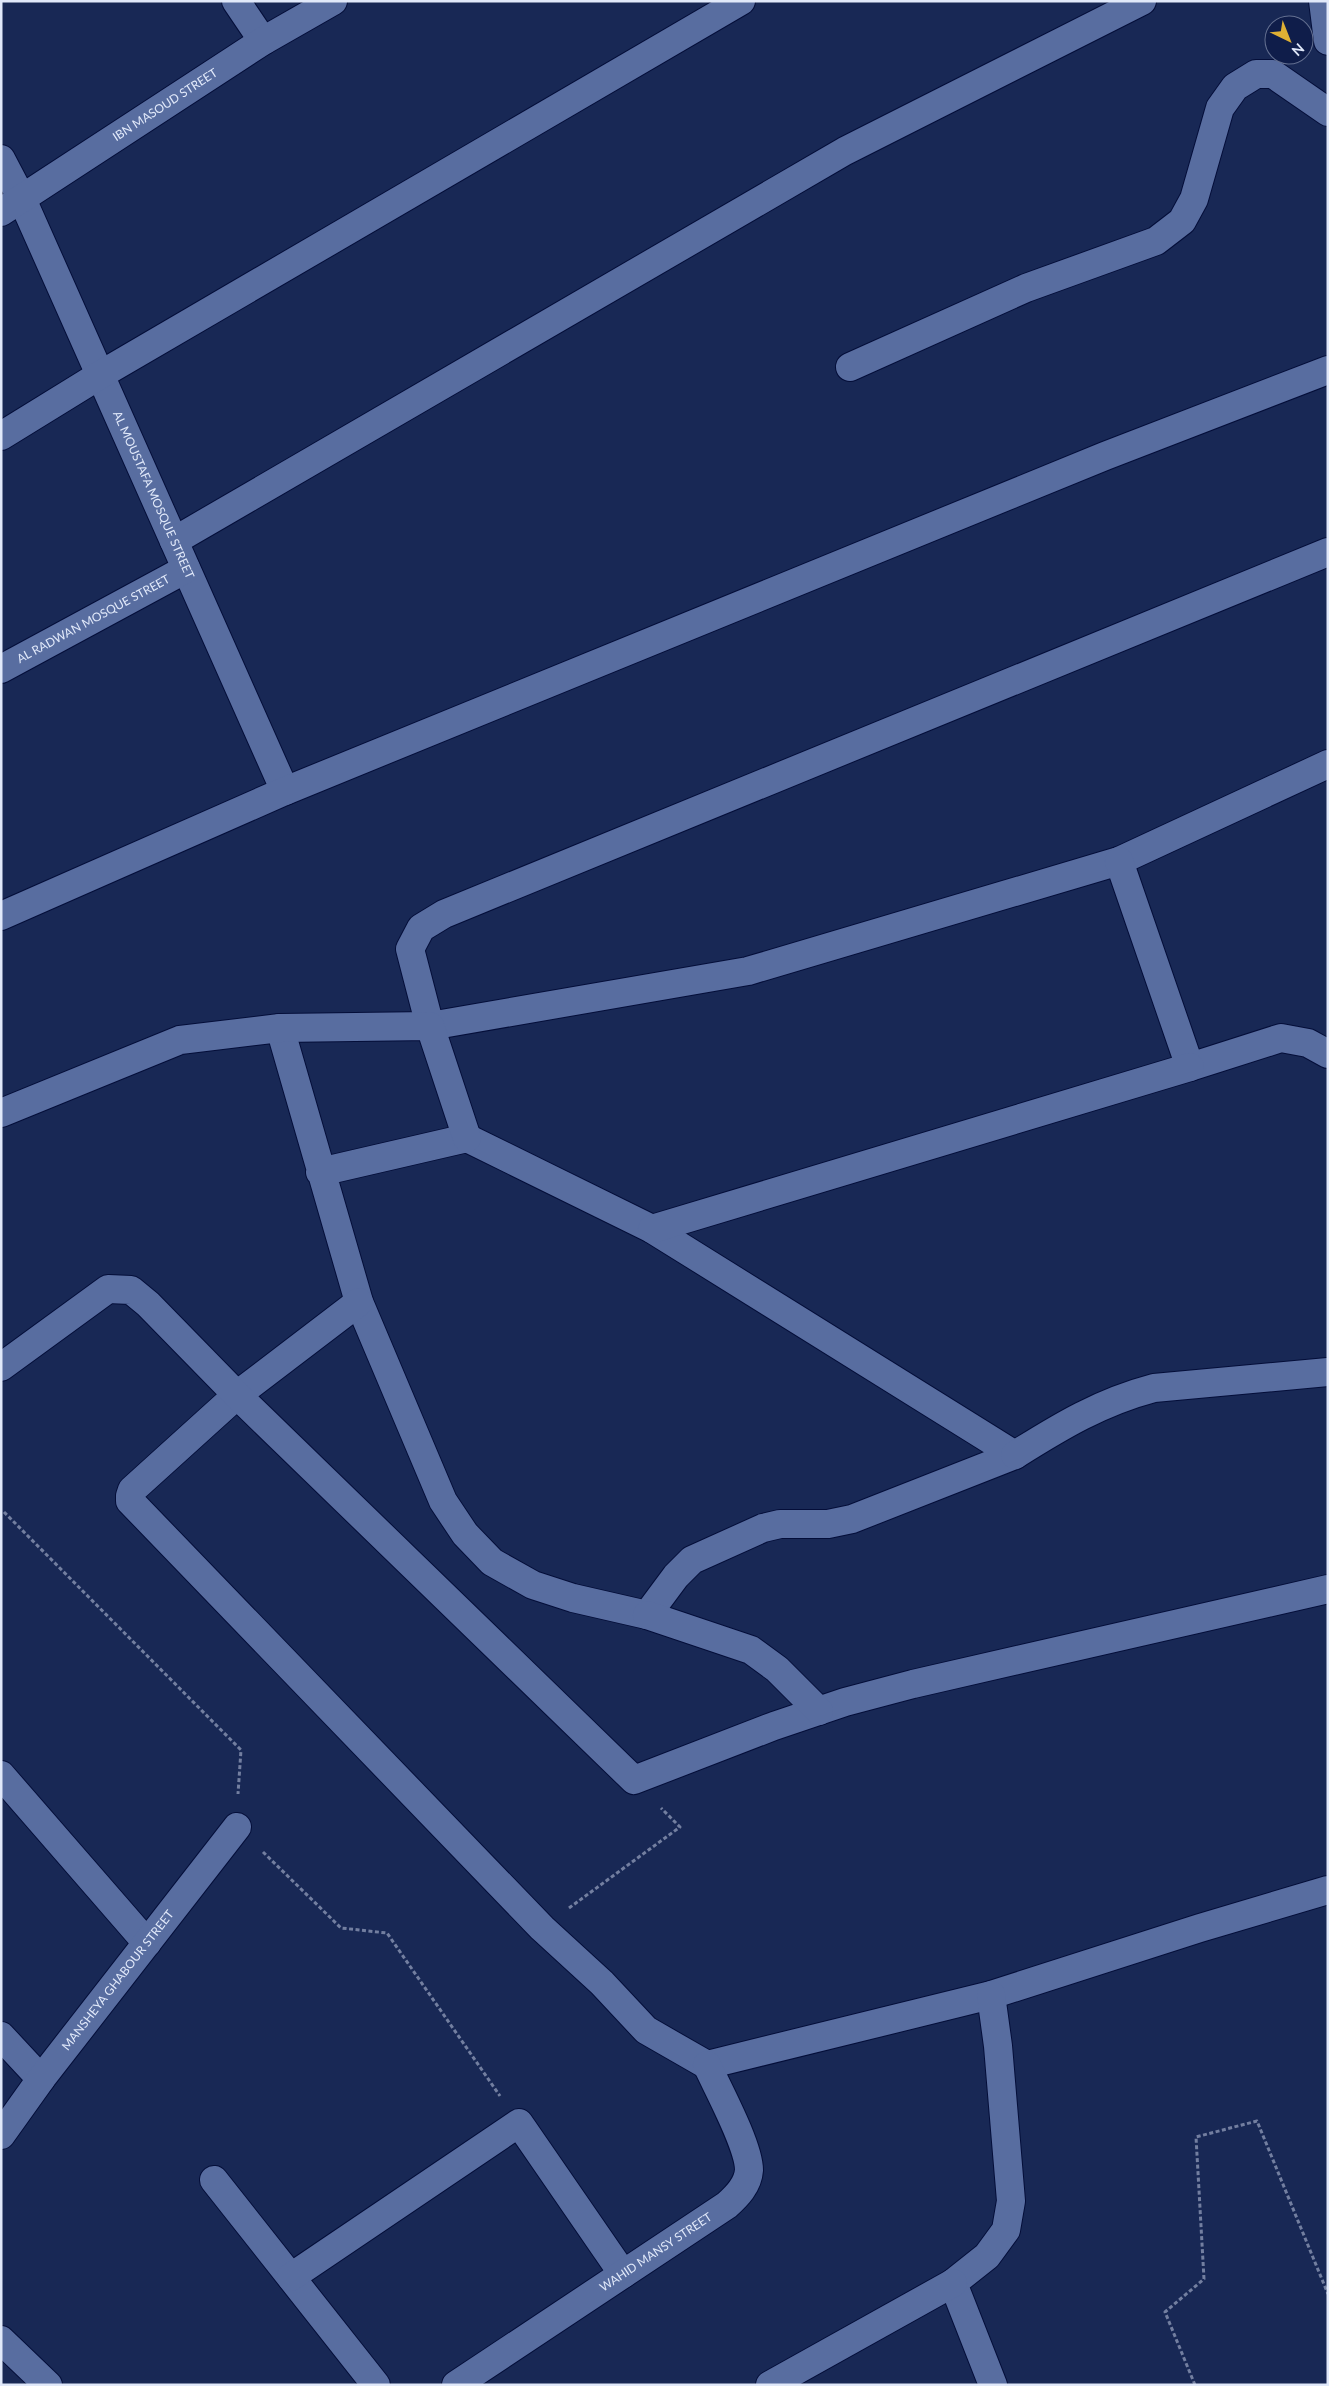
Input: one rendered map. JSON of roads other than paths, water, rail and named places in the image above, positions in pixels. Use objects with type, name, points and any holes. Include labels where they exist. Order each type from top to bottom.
[{"type":"street","points":[[236,1],[263,41]]},
{"type":"street","name":"IBN MASOUD STREET","points":[[11,205],[263,41],[333,1]]},
{"type":"street","points":[[1,436],[100,375],[741,1]]},
{"type":"street","points":[[174,541],[845,151],[1142,1]]},
{"type":"street","points":[[1324,1],[1328,41]]},
{"type":"street","points":[[850,366],[1026,288],[1156,241],[1182,221],[1194,199],[1220,108],[1235,87],[1256,74],[1273,74],[1328,112]]},
{"type":"street","name":"AL MOUSTAFA MOSQUE STREET","points":[[1,159],[11,205],[100,375],[285,791]]},
{"type":"street","points":[[1,916],[285,791],[1104,456],[1328,370]]},
{"type":"street","points":[[467,1138],[430,1026],[410,949],[421,928],[444,914],[1328,552]]},
{"type":"street","name":"AL RADWAN MOSQUE STREET","points":[[1,669],[186,569]]},
{"type":"street","points":[[1,1113],[180,1040],[280,1028],[430,1026],[748,970],[1119,861],[1328,764]]},
{"type":"street","points":[[1119,861],[1190,1067]]},
{"type":"street","points":[[280,1028],[359,1302],[443,1500],[465,1534],[492,1562],[533,1586],[573,1598],[647,1615],[752,1650],[778,1669],[819,1711]]},
{"type":"street","points":[[652,1229],[1281,1038],[1308,1043],[1328,1054]]},
{"type":"street","points":[[320,1172],[467,1138],[652,1229],[1015,1455]]},
{"type":"street","points":[[1,1367],[108,1289],[131,1290],[148,1304],[238,1395],[634,1780],[819,1711],[913,1684],[1328,1589]]},
{"type":"street","points":[[359,1302],[238,1395],[132,1490],[130,1501],[542,1928],[602,1984],[646,2030],[708,2065],[991,1995],[1200,1928],[1328,1890]]},
{"type":"street","points":[[647,1615],[676,1576],[692,1560],[763,1528],[780,1524],[828,1524],[852,1519],[1015,1455],[1071,1420],[1098,1406],[1129,1394],[1154,1388],[1328,1372]]},
{"type":"street","points":[[1,1775],[147,1943]]},
{"type":"street","name":"MANSHEYA GHABOUR STREET","points":[[1,2135],[41,2079],[237,1827]]},
{"type":"street","points":[[770,2385],[953,2284],[987,2256],[1006,2230],[1012,2201],[998,2046],[991,1995]]},
{"type":"street","points":[[1,2036],[41,2079]]},
{"type":"street","name":"WAHID MANSY STREET","points":[[456,2385],[727,2205],[742,2191],[749,2171],[745,2150],[708,2065]]},
{"type":"street","points":[[291,2277],[519,2123],[623,2274]]},
{"type":"street","points":[[214,2180],[376,2385]]},
{"type":"street","points":[[953,2284],[993,2385]]},
{"type":"street","points":[[1,2340],[48,2385]]}]
